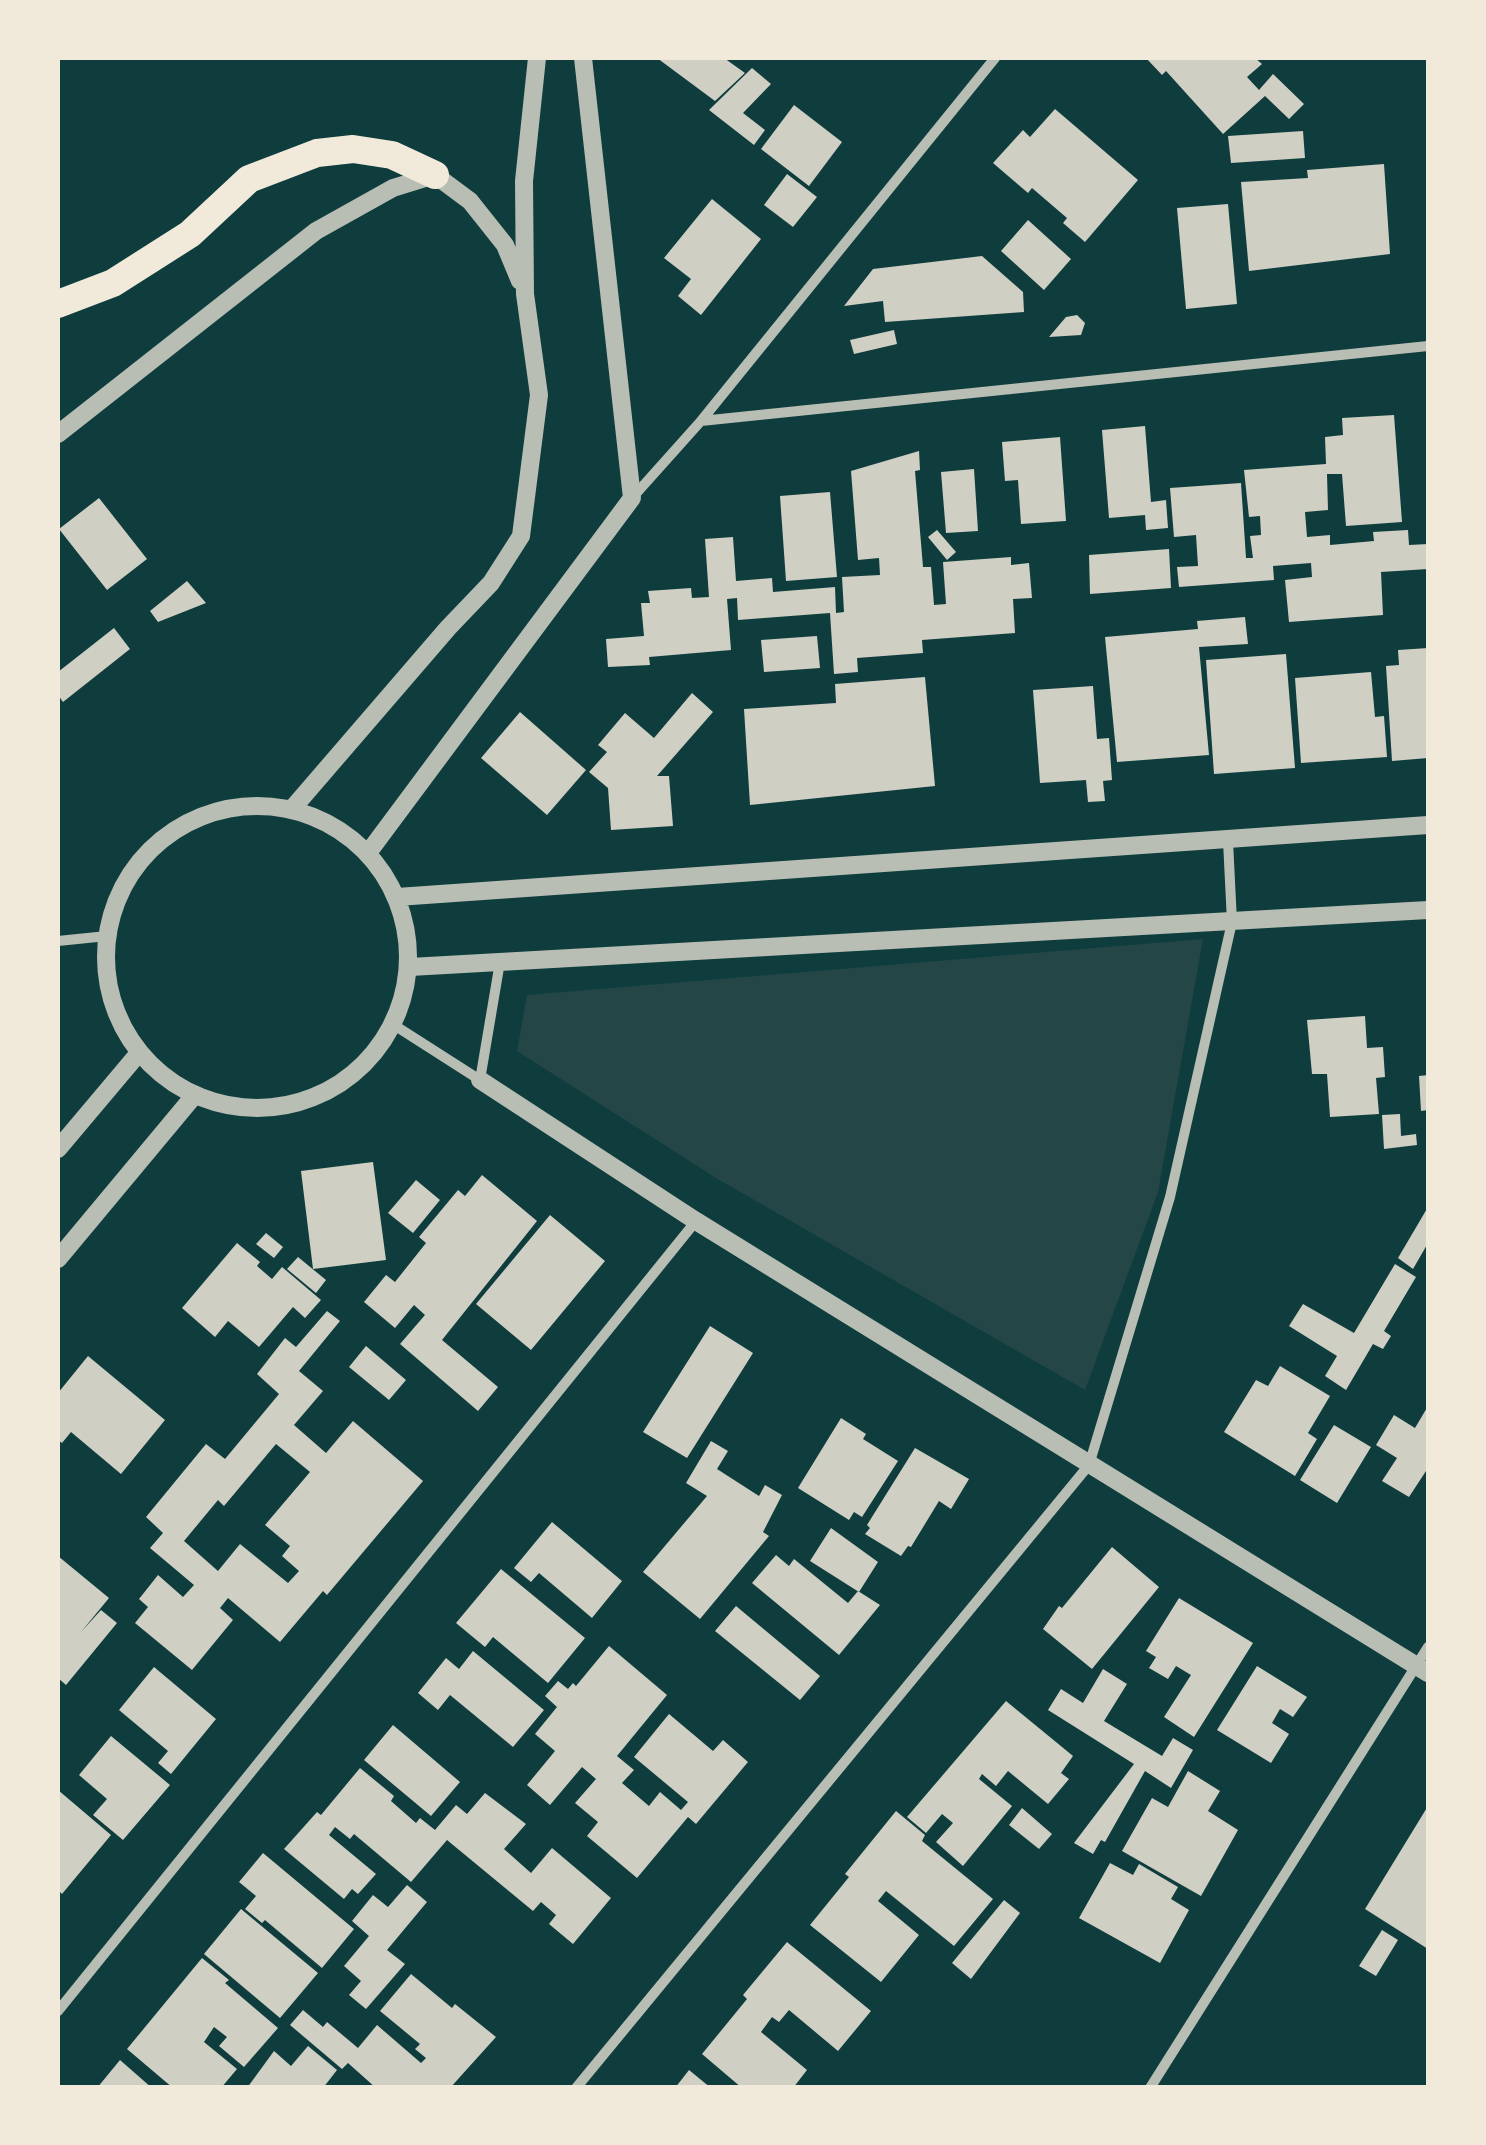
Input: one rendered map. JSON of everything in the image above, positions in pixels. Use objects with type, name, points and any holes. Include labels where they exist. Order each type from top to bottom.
[{"type":"highway","points":[[58,304],[113,282],[190,234],[249,180],[318,152],[392,154],[435,175]]},
{"type":"street","points":[[292,810],[491,583],[521,536],[538,395],[525,294],[524,181],[538,58]]},
{"type":"street","points":[[584,58],[632,498]]},
{"type":"street","points":[[368,854],[632,498],[701,421],[995,58]]},
{"type":"street","points":[[58,434],[316,231],[394,188],[435,175],[470,202],[505,245],[525,294]]},
{"type":"street","points":[[701,421],[1428,346]]},
{"type":"street","points":[[222,808],[292,810],[320,818],[368,854],[397,897],[408,931],[410,967],[394,1025],[359,1072],[308,1102],[250,1111],[193,1097],[138,1054],[112,1006],[104,951],[114,902],[139,859],[177,826],[222,808]]},
{"type":"street","points":[[397,897],[1428,826]]},
{"type":"street","points":[[576,2088],[1090,1465],[1170,1197],[1232,922],[1228,841]]},
{"type":"street","points":[[410,967],[1428,910]]},
{"type":"street","points":[[58,942],[107,936]]},
{"type":"street","points":[[480,1080],[500,962]]},
{"type":"street","points":[[394,1025],[696,1220],[1423,1669]]},
{"type":"street","points":[[58,1149],[138,1054]]},
{"type":"street","points":[[58,1260],[193,1097]]},
{"type":"street","points":[[58,2011],[696,1220]]},
{"type":"street","points":[[1150,2088],[1423,1669],[1428,1647]]},
{"type":"shaded area","points":[[1203,939],[1158,1192],[1085,1390],[716,1178],[517,1051],[527,995]]},
{"type":"building","points":[[657,58],[724,58],[745,73],[715,101]]},
{"type":"building","points":[[1146,58],[1255,58],[1262,64],[1247,77],[1259,90],[1273,74],[1304,104],[1289,119],[1265,96],[1223,134],[1166,71],[1162,75]]},
{"type":"building","points":[[752,68],[771,84],[743,113],[765,130],[754,145],[709,110]]},
{"type":"building","points":[[794,105],[842,142],[809,186],[761,149]]},
{"type":"building","points":[[1055,109],[1138,180],[1085,242],[1063,223],[1067,218],[1032,188],[1028,193],[993,163],[1023,130],[1030,137]]},
{"type":"building","points":[[1303,131],[1305,158],[1231,163],[1228,136]]},
{"type":"building","points":[[1384,164],[1390,254],[1249,271],[1241,182],[1308,178],[1307,170]]},
{"type":"building","points":[[787,174],[817,197],[793,227],[764,205]]},
{"type":"building","points":[[712,199],[761,239],[701,315],[678,296],[691,279],[664,258]]},
{"type":"building","points":[[1228,204],[1237,304],[1186,309],[1177,208]]},
{"type":"building","points":[[1028,220],[1071,259],[1044,290],[1001,251]]},
{"type":"building","points":[[982,256],[1023,292],[1024,312],[885,322],[883,301],[844,306],[873,269]]},
{"type":"building","points":[[1077,315],[1085,323],[1081,335],[1049,337],[1066,317]]},
{"type":"building","points":[[894,330],[897,344],[854,354],[850,340]]},
{"type":"building","points":[[1394,415],[1402,522],[1346,526],[1342,474],[1327,474],[1328,510],[1305,512],[1307,537],[1330,535],[1330,545],[1374,541],[1373,532],[1408,530],[1409,545],[1428,544],[1428,569],[1381,572],[1383,615],[1289,622],[1285,580],[1312,577],[1311,563],[1273,566],[1274,580],[1179,587],[1177,567],[1198,566],[1196,535],[1174,537],[1170,488],[1241,483],[1246,558],[1253,558],[1250,536],[1261,535],[1260,516],[1249,517],[1244,470],[1326,464],[1325,437],[1343,435],[1342,418]]},
{"type":"building","points":[[1145,426],[1151,502],[1166,500],[1168,528],[1146,530],[1145,515],[1109,518],[1102,430]]},
{"type":"building","points":[[1060,437],[1066,521],[1021,524],[1018,480],[1005,481],[1002,442]]},
{"type":"building","points":[[919,451],[920,470],[915,471],[923,567],[931,567],[934,605],[946,604],[943,562],[1011,557],[1011,565],[1029,563],[1032,598],[1013,599],[1015,633],[922,640],[923,653],[857,658],[858,672],[834,674],[830,613],[738,620],[737,598],[727,599],[731,650],[649,657],[650,665],[608,667],[606,639],[644,636],[641,603],[650,603],[648,591],[691,588],[692,598],[709,597],[705,539],[733,537],[736,581],[772,578],[773,592],[835,587],[836,613],[844,612],[842,577],[880,575],[879,558],[858,560],[851,471]]},
{"type":"building","points":[[974,469],[978,531],[946,533],[941,472]]},
{"type":"building","points":[[830,492],[837,577],[786,581],[780,496]]},
{"type":"building","points":[[99,498],[147,559],[107,590],[59,529]]},
{"type":"building","points":[[937,530],[956,552],[947,560],[928,537]]},
{"type":"building","points":[[1169,549],[1171,588],[1090,594],[1089,555]]},
{"type":"building","points":[[187,581],[206,603],[158,622],[150,611]]},
{"type":"building","points":[[1245,617],[1248,644],[1199,647],[1209,755],[1117,762],[1105,637],[1198,629],[1197,621]]},
{"type":"building","points":[[114,628],[130,649],[63,702],[58,695],[58,672]]},
{"type":"building","points":[[817,636],[820,668],[764,672],[761,640]]},
{"type":"building","points":[[1428,648],[1428,758],[1392,761],[1386,666],[1399,665],[1398,650]]},
{"type":"building","points":[[1286,654],[1295,768],[1214,774],[1206,660]]},
{"type":"building","points":[[1371,672],[1375,717],[1384,716],[1387,757],[1301,763],[1295,678]]},
{"type":"building","points":[[925,677],[935,786],[750,805],[744,709],[836,703],[835,684]]},
{"type":"building","points":[[1093,686],[1097,739],[1109,738],[1112,780],[1103,781],[1105,801],[1088,802],[1086,780],[1040,783],[1033,690]]},
{"type":"building","points":[[692,693],[713,712],[657,776],[669,776],[673,826],[611,830],[608,788],[589,772],[607,752],[598,745],[625,713],[654,738]]},
{"type":"building","points":[[520,712],[586,770],[547,815],[481,758]]},
{"type":"building","points":[[1365,1016],[1367,1048],[1383,1047],[1385,1077],[1376,1078],[1379,1114],[1330,1117],[1327,1074],[1312,1074],[1307,1020]]},
{"type":"building","points":[[1428,1075],[1428,1110],[1421,1111],[1419,1076]]},
{"type":"building","points":[[1400,1114],[1401,1136],[1416,1134],[1417,1145],[1384,1149],[1382,1115]]},
{"type":"building","points":[[373,1162],[386,1260],[313,1269],[301,1171]]},
{"type":"building","points":[[482,1175],[537,1221],[442,1340],[498,1387],[478,1411],[400,1344],[425,1315],[414,1305],[395,1328],[364,1302],[386,1275],[395,1282],[426,1243],[419,1237],[458,1190],[465,1196]]},
{"type":"building","points":[[416,1180],[440,1200],[413,1233],[388,1213]]},
{"type":"building","points":[[1428,1207],[1428,1243],[1413,1269],[1398,1258]]},
{"type":"building","points":[[550,1215],[605,1261],[531,1350],[476,1304]]},
{"type":"building","points":[[266,1233],[283,1247],[274,1258],[256,1244]]},
{"type":"building","points":[[237,1243],[260,1262],[257,1266],[272,1279],[282,1267],[321,1300],[305,1318],[293,1307],[259,1347],[228,1321],[215,1337],[182,1308]]},
{"type":"building","points":[[298,1257],[326,1280],[316,1293],[287,1269]]},
{"type":"building","points":[[1395,1264],[1416,1277],[1384,1331],[1391,1336],[1383,1349],[1373,1344],[1346,1390],[1325,1376],[1337,1356],[1289,1326],[1303,1304],[1354,1333]]},
{"type":"building","points":[[327,1311],[340,1321],[299,1371],[323,1391],[294,1425],[326,1453],[353,1421],[423,1481],[327,1595],[323,1591],[280,1642],[228,1598],[220,1608],[233,1620],[192,1670],[135,1623],[148,1607],[139,1599],[158,1575],[183,1597],[194,1585],[150,1548],[163,1533],[146,1517],[206,1444],[225,1459],[279,1394],[257,1374],[285,1338],[296,1347]],"holes":[[[276,1444],[310,1472],[265,1525],[290,1546],[282,1556],[299,1571],[288,1583],[240,1544],[218,1571],[184,1541],[218,1500],[224,1506]]]},
{"type":"building","points":[[710,1326],[753,1353],[687,1458],[643,1432]]},
{"type":"building","points":[[366,1346],[406,1380],[389,1400],[349,1367]]},
{"type":"building","points":[[88,1356],[165,1420],[121,1474],[71,1432],[62,1443],[58,1440],[58,1393]]},
{"type":"building","points":[[1280,1366],[1330,1396],[1308,1433],[1317,1439],[1295,1476],[1224,1432],[1256,1380],[1268,1386]]},
{"type":"building","points":[[1428,1406],[1428,1473],[1409,1497],[1382,1481],[1397,1458],[1376,1445],[1394,1415],[1415,1428]]},
{"type":"building","points":[[841,1418],[866,1434],[863,1439],[898,1461],[862,1517],[854,1512],[849,1520],[798,1488]]},
{"type":"building","points":[[1334,1425],[1371,1447],[1337,1503],[1300,1480]]},
{"type":"building","points":[[711,1441],[728,1451],[717,1469],[759,1496],[765,1485],[782,1495],[763,1532],[769,1536],[700,1619],[643,1572],[707,1496],[686,1483]]},
{"type":"building","points":[[915,1448],[969,1479],[951,1509],[939,1501],[911,1547],[901,1556],[865,1534]]},
{"type":"building","points":[[552,1522],[622,1581],[592,1618],[539,1573],[531,1582],[514,1568]]},
{"type":"building","points":[[831,1528],[878,1562],[859,1592],[810,1561]]},
{"type":"building","points":[[1112,1547],[1159,1587],[1092,1669],[1043,1629]]},
{"type":"building","points":[[776,1555],[789,1566],[794,1559],[848,1603],[858,1591],[880,1605],[839,1655],[752,1583]]},
{"type":"building","points":[[58,1556],[109,1598],[81,1632],[101,1610],[117,1623],[66,1685],[58,1678]]},
{"type":"building","points":[[501,1569],[585,1638],[548,1683],[493,1637],[485,1647],[456,1623]]},
{"type":"building","points":[[1179,1598],[1253,1643],[1194,1737],[1164,1717],[1191,1675],[1176,1666],[1168,1679],[1149,1668],[1156,1657],[1146,1651]]},
{"type":"building","points":[[736,1606],[820,1676],[800,1700],[715,1631]]},
{"type":"building","points":[[609,1646],[667,1695],[617,1756],[634,1770],[622,1783],[649,1806],[660,1792],[681,1810],[688,1802],[634,1757],[669,1714],[713,1751],[723,1740],[748,1762],[696,1824],[688,1817],[637,1878],[587,1836],[598,1822],[575,1803],[596,1779],[582,1767],[550,1805],[527,1785],[555,1751],[535,1734],[557,1707],[545,1696],[558,1681],[568,1689],[573,1683],[576,1686]]},
{"type":"building","points":[[473,1651],[544,1710],[513,1747],[450,1695],[438,1710],[418,1693],[446,1658],[459,1669]]},
{"type":"building","points":[[1257,1666],[1307,1697],[1293,1717],[1280,1709],[1272,1723],[1289,1734],[1271,1763],[1217,1730]]},
{"type":"building","points":[[154,1667],[216,1719],[171,1774],[158,1763],[168,1751],[119,1710]]},
{"type":"building","points":[[1103,1669],[1127,1684],[1104,1721],[1162,1756],[1173,1738],[1193,1750],[1171,1788],[1145,1771],[1105,1842],[1101,1840],[1093,1854],[1074,1843],[1134,1764],[1048,1710],[1061,1689],[1083,1703]]},
{"type":"building","points":[[1006,1701],[1073,1756],[1061,1773],[1069,1779],[1048,1804],[1008,1771],[996,1786],[982,1774],[979,1779],[1012,1806],[963,1866],[936,1842],[953,1823],[942,1814],[926,1833],[907,1817]]},
{"type":"building","points":[[393,1725],[460,1782],[431,1816],[364,1760]]},
{"type":"building","points":[[111,1736],[170,1785],[123,1840],[93,1815],[107,1799],[79,1775]]},
{"type":"building","points":[[360,1768],[394,1796],[391,1801],[416,1823],[420,1818],[435,1830],[456,1805],[467,1814],[485,1793],[526,1824],[504,1849],[531,1873],[552,1848],[611,1898],[573,1944],[549,1924],[556,1915],[541,1902],[533,1911],[447,1840],[411,1882],[354,1834],[350,1839],[335,1827],[329,1835],[376,1874],[358,1894],[352,1889],[344,1899],[284,1849],[317,1812],[321,1815]]},
{"type":"building","points":[[1188,1771],[1220,1791],[1208,1811],[1238,1830],[1201,1896],[1122,1851],[1152,1798],[1168,1807]]},
{"type":"building","points":[[58,1790],[111,1835],[62,1894],[58,1890]]},
{"type":"building","points":[[1428,1806],[1428,1949],[1365,1909]]},
{"type":"building","points":[[1022,1808],[1052,1834],[1039,1849],[1009,1825]]},
{"type":"building","points":[[896,1811],[925,1835],[922,1841],[993,1899],[954,1946],[886,1891],[878,1901],[919,1935],[881,1982],[810,1925]]},
{"type":"building","points":[[263,1853],[354,1929],[322,1968],[265,1920],[262,1923],[245,1909],[256,1896],[239,1882]]},
{"type":"building","points":[[1110,1863],[1133,1875],[1139,1864],[1178,1887],[1171,1899],[1189,1910],[1160,1963],[1079,1918]]},
{"type":"building","points":[[407,1885],[427,1902],[387,1950],[405,1964],[366,2009],[349,1995],[361,1981],[344,1966],[369,1936],[352,1921],[373,1895],[388,1907]]},
{"type":"building","points":[[1004,1900],[1020,1913],[971,1979],[952,1963]]},
{"type":"building","points":[[241,1909],[318,1973],[280,2018],[204,1954]]},
{"type":"building","points":[[1382,1930],[1398,1940],[1376,1976],[1359,1966]]},
{"type":"building","points":[[787,1942],[871,2011],[838,2051],[789,2010],[779,2022],[772,2017],[761,2032],[807,2070],[793,2088],[742,2088],[702,2054],[747,1999],[743,1995]]},
{"type":"building","points":[[202,1958],[278,2028],[244,2067],[219,2046],[227,2037],[214,2027],[204,2042],[237,2069],[221,2088],[173,2088],[127,2049]]},
{"type":"building","points":[[411,1974],[496,2037],[450,2088],[376,2088],[348,2063],[342,2069],[290,2025],[303,2010],[323,2027],[327,2022],[358,2048],[377,2025],[421,2063],[426,2058],[415,2049],[420,2044],[380,2011]]},
{"type":"building","points":[[308,2046],[337,2070],[323,2088],[247,2088],[274,2051],[291,2066]]},
{"type":"building","points":[[120,2060],[152,2088],[97,2088]]},
{"type":"building","points":[[689,2070],[711,2088],[675,2088]]}]
